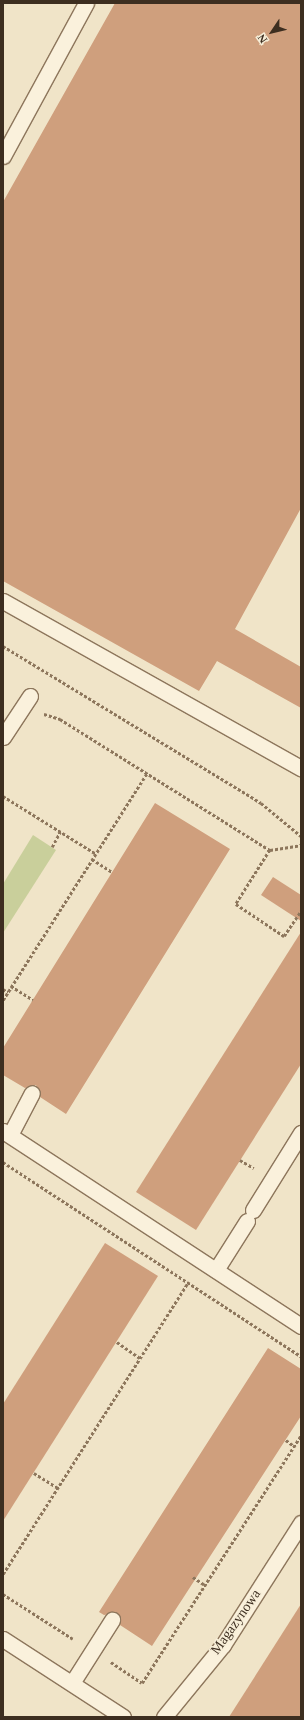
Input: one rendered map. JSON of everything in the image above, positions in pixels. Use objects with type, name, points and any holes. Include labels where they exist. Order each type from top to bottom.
[{"type":"lane","points":[[3,156],[86,3]]},
{"type":"lane","points":[[3,601],[301,768]]},
{"type":"lane","points":[[3,737],[26,701]]},
{"type":"lane","points":[[32,1093],[6,1133],[301,1326]]},
{"type":"lane","points":[[216,1270],[301,1133]]},
{"type":"lane","name":"Magazynowa","points":[[164,1717],[223,1645],[301,1523]]},
{"type":"lane","points":[[72,1684],[112,1620]]},
{"type":"lane","points":[[3,1639],[123,1717]]},
{"type":"path","points":[[3,646],[261,803],[301,836]]},
{"type":"path","points":[[26,701],[60,719],[270,850],[301,845]]},
{"type":"path","points":[[3,1000],[147,773]]},
{"type":"path","points":[[3,796],[96,854]]},
{"type":"path","points":[[52,847],[60,832]]},
{"type":"path","points":[[270,850],[236,904],[284,936],[301,911]]},
{"type":"path","points":[[92,859],[112,872]]},
{"type":"path","points":[[11,986],[33,1000]]},
{"type":"path","points":[[3,989],[8,992]]},
{"type":"path","points":[[240,1160],[260,1171]]},
{"type":"path","points":[[3,1162],[301,1356]]},
{"type":"path","points":[[3,1574],[188,1282]]},
{"type":"path","points":[[117,1342],[140,1358]]},
{"type":"path","points":[[106,1668],[110,1662],[142,1683],[301,1435]]},
{"type":"path","points":[[286,1440],[294,1446]]},
{"type":"path","points":[[34,1473],[58,1488]]},
{"type":"path","points":[[193,1577],[205,1585]]},
{"type":"path","points":[[3,1594],[74,1640],[70,1645]]},
{"type":"green space","points":[[33,835],[56,850],[3,933],[3,884]]},
{"type":"building","points":[[115,3],[301,3],[301,508],[235,629],[301,667],[301,708],[217,661],[199,691],[3,581],[3,202]]},
{"type":"building","points":[[155,803],[230,849],[66,1114],[40,1097],[36,1085],[25,1088],[3,1075],[3,1048]]},
{"type":"building","points":[[273,877],[301,895],[301,921],[261,895]]},
{"type":"building","points":[[301,932],[301,1064],[196,1230],[136,1192]]},
{"type":"building","points":[[105,1243],[158,1276],[3,1521],[3,1404]]},
{"type":"building","points":[[268,1348],[301,1369],[301,1416],[152,1646],[120,1625],[117,1613],[104,1615],[99,1612]]},
{"type":"building","points":[[301,1604],[301,1717],[229,1717]]}]
